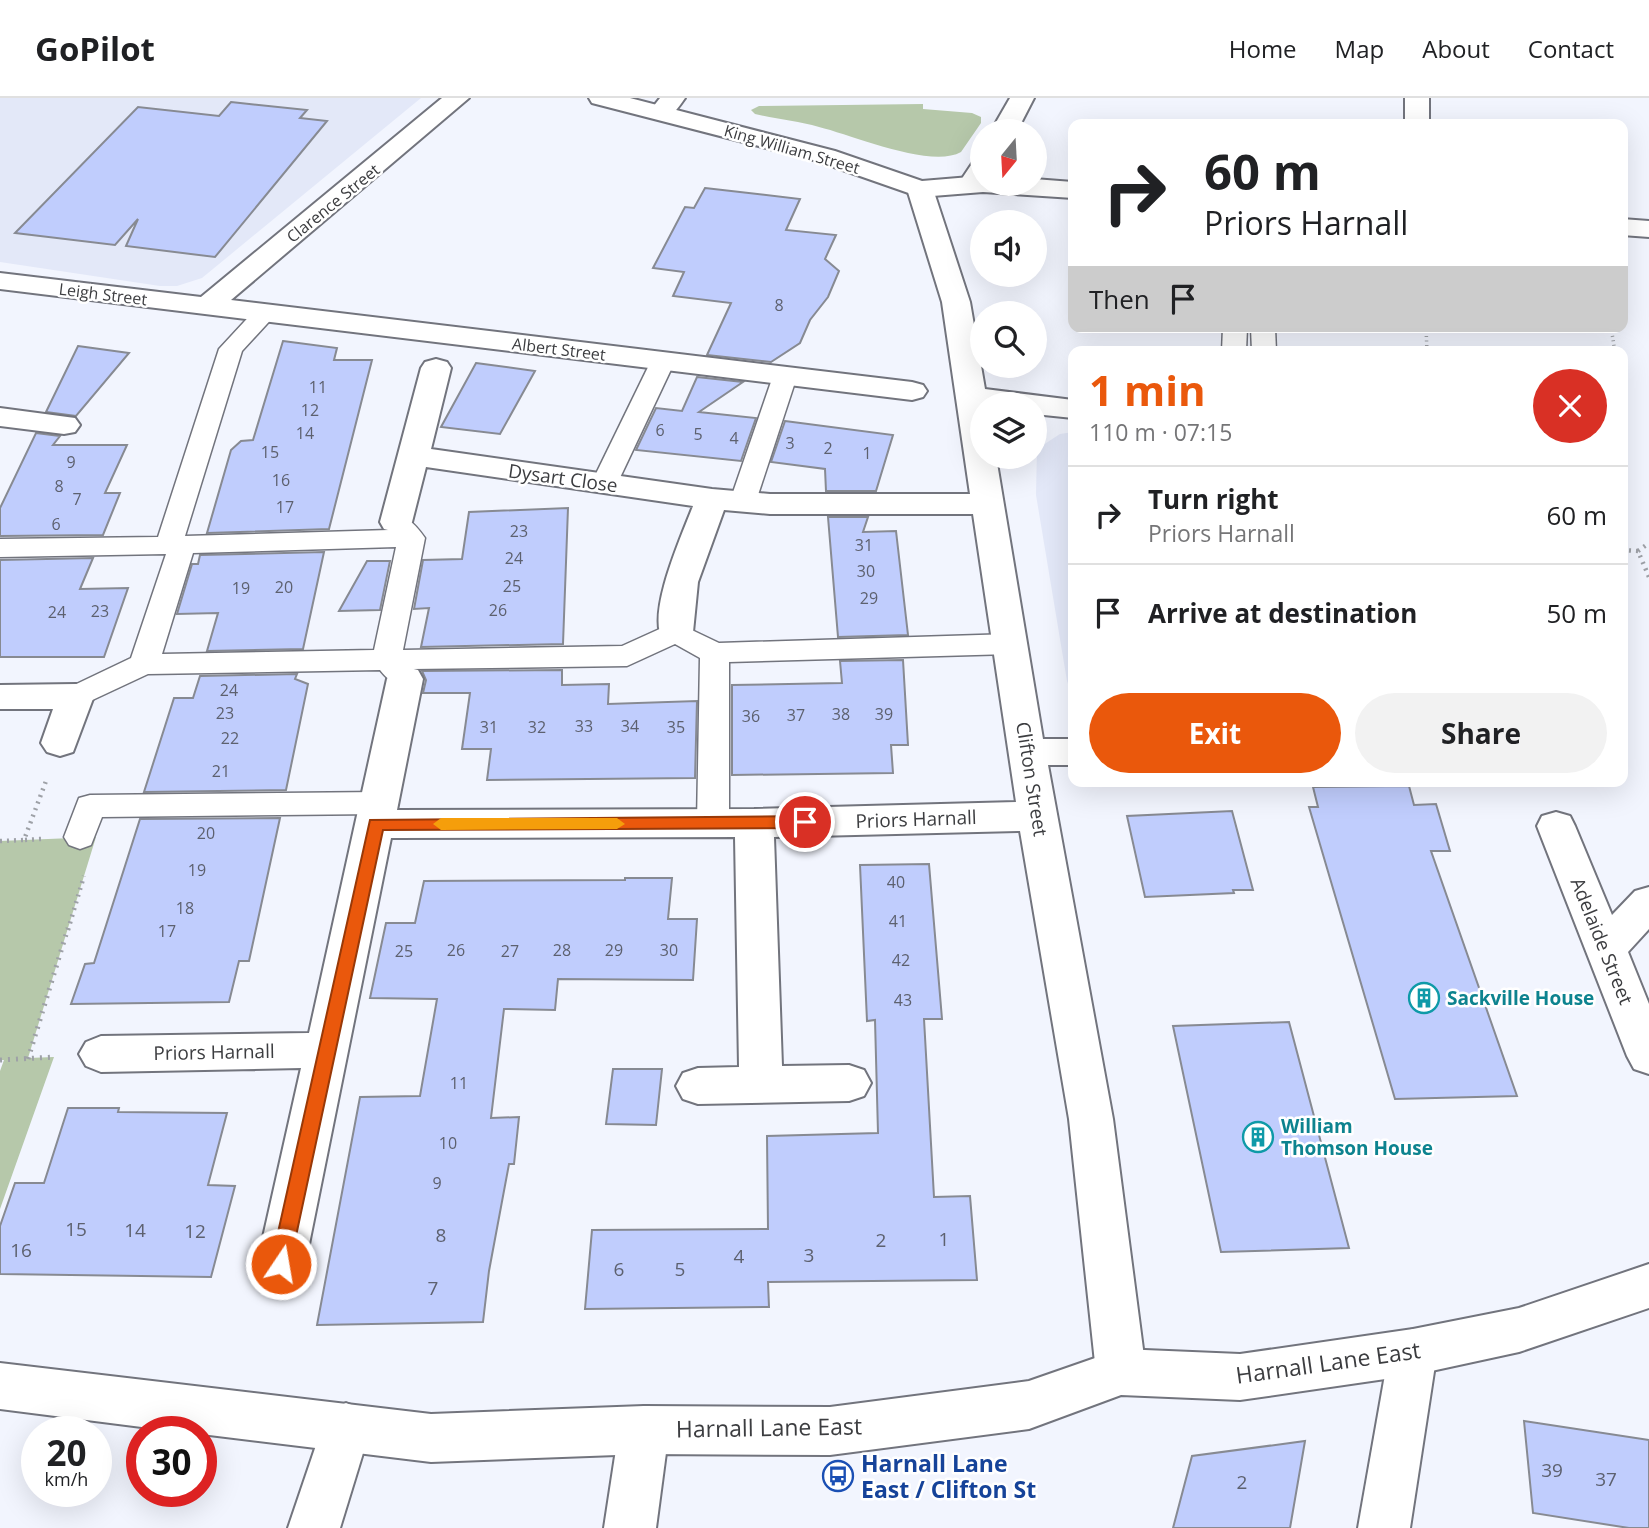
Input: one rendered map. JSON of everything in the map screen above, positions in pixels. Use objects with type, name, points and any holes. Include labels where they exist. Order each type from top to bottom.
[{"type":"street","name":"Clarence Street","points":[[207,306],[457,98]]},
{"type":"street","name":"King William Street","points":[[601,98],[667,105],[920,189],[970,181]]},
{"type":"street","points":[[1010,119],[1022,98]]},
{"type":"street","points":[[1416,119],[1417,98]]},
{"type":"street","name":"King William Street","points":[[1047,187],[1068,189]]},
{"type":"street","name":"Clifton Street","points":[[920,189],[956,302],[970,392]]},
{"type":"street","points":[[1628,227],[1649,229]]},
{"type":"street","name":"Leigh Street","points":[[0,281],[207,306]]},
{"type":"street","name":"Albert Street","points":[[207,306],[912,391]]},
{"type":"street","points":[[404,530],[413,456],[436,368]]},
{"type":"street","points":[[1047,406],[1068,408]]},
{"type":"street","points":[[0,417],[64,425]]},
{"type":"street","name":"Dysart Close","points":[[413,456],[604,484],[770,504],[989,504]]},
{"type":"street","name":"Clifton Street","points":[[983,469],[1037,816],[1091,1119],[1121,1373]]},
{"type":"street","points":[[675,632],[681,582],[728,500]]},
{"type":"street","points":[[281,1264],[378,813],[396,669]]},
{"type":"street","points":[[0,698],[76,696],[60,743]]},
{"type":"street","points":[[1028,752],[1068,752]]},
{"type":"street","name":"Priors Harnall","points":[[378,813],[754,824],[1037,816]]},
{"type":"street","points":[[754,824],[761,1085]]},
{"type":"street","name":"Adelaide Street","points":[[1556,826],[1649,1056]]},
{"type":"street","points":[[1605,949],[1649,902]]},
{"type":"street","name":"Priors Harnall","points":[[101,1054],[327,1050]]},
{"type":"street","points":[[698,1086],[849,1083]]},
{"type":"street","name":"Harnall Lane East","points":[[0,1386],[432,1438],[645,1430],[830,1431],[1029,1405],[1121,1373],[1240,1377],[1413,1352],[1519,1330],[1649,1286]]},
{"type":"street","points":[[1384,1528],[1413,1352]]},
{"type":"street","points":[[314,1528],[346,1427]]},
{"type":"street","points":[[630,1528],[645,1430]]},
{"type":"lane","points":[[144,664],[231,349],[265,313]]},
{"type":"lane","points":[[604,484],[663,361]]},
{"type":"lane","points":[[728,500],[785,376]]},
{"type":"lane","points":[[0,548],[176,545],[404,530],[396,669]]},
{"type":"lane","points":[[76,696],[144,664],[396,669],[627,656],[675,632],[715,653],[1011,644]]},
{"type":"lane","points":[[712,823],[715,653]]},
{"type":"lane","points":[[79,837],[90,806],[378,813]]},
{"type":"path","points":[[1638,551],[1649,543]]},
{"type":"path","points":[[1628,550],[1649,552]]},
{"type":"path","points":[[1638,551],[1649,577]]},
{"type":"path","points":[[24,840],[60,743]]},
{"type":"path","points":[[0,841],[96,837],[28,1059]]},
{"type":"path","points":[[0,1060],[101,1054]]},
{"type":"shaded area","points":[[0,98],[421,98],[202,278],[177,286],[160,286],[0,262]]},
{"type":"shaded area","points":[[1068,433],[1068,684],[1036,495],[1037,469],[1047,469],[1047,442],[1060,434]]},
{"type":"green space","points":[[923,104],[923,109],[972,113],[981,119],[970,119],[970,139],[961,152],[948,156],[931,156],[891,149],[811,125],[755,114],[751,110],[759,106]]},
{"type":"green space","points":[[96,837],[28,1058],[54,1057],[0,1209],[0,1071],[4,1060],[0,1060],[0,841]]},
{"type":"building","points":[[231,102],[307,110],[300,118],[327,121],[215,257],[126,246],[138,219],[115,245],[15,233],[138,107],[219,116]]},
{"type":"building","points":[[705,188],[800,199],[786,230],[836,235],[825,259],[839,271],[828,297],[810,320],[800,343],[771,362],[707,355],[731,303],[673,296],[684,272],[653,268],[685,207],[694,208]]},
{"type":"building","points":[[283,341],[337,348],[334,360],[372,360],[329,529],[207,533],[231,450],[241,441],[253,440]]},
{"type":"building","points":[[78,346],[129,353],[76,416],[46,412]]},
{"type":"building","points":[[476,363],[535,371],[500,434],[441,427]]},
{"type":"building","points":[[697,377],[743,382],[699,412],[756,418],[741,461],[636,450],[656,408],[682,411]]},
{"type":"building","points":[[785,421],[893,435],[876,491],[826,491],[825,469],[771,462]]},
{"type":"building","points":[[36,433],[60,436],[53,445],[127,445],[105,493],[120,493],[103,535],[0,536],[0,508]]},
{"type":"building","points":[[568,508],[563,644],[421,647],[429,608],[414,609],[423,560],[462,559],[469,512]]},
{"type":"building","points":[[828,517],[868,517],[863,532],[896,531],[908,635],[838,637]]},
{"type":"building","points":[[324,552],[303,649],[207,651],[218,613],[177,614],[192,564],[198,564],[200,555]]},
{"type":"building","points":[[93,558],[80,589],[128,588],[104,657],[0,657],[0,560]]},
{"type":"building","points":[[367,561],[390,561],[380,610],[339,611]]},
{"type":"building","points":[[903,660],[908,745],[891,745],[893,773],[732,775],[732,685],[842,683],[840,661]]},
{"type":"building","points":[[562,670],[562,685],[609,684],[608,704],[697,701],[695,778],[487,780],[491,749],[462,749],[470,693],[423,693],[426,680],[422,671]]},
{"type":"building","points":[[297,674],[295,679],[308,684],[286,790],[144,792],[174,698],[193,698],[200,676]]},
{"type":"building","name":"Sackville House","points":[[1313,787],[1409,787],[1414,805],[1436,804],[1450,851],[1431,851],[1517,1096],[1395,1099],[1309,807],[1318,807]]},
{"type":"building","points":[[1232,811],[1253,890],[1145,897],[1127,816]]},
{"type":"building","points":[[280,818],[249,961],[239,961],[229,1002],[71,1004],[85,964],[94,963],[140,819]]},
{"type":"building","points":[[929,864],[942,1019],[924,1019],[934,1197],[970,1196],[977,1280],[768,1282],[769,1307],[585,1309],[592,1230],[768,1229],[767,1136],[878,1133],[875,1020],[867,1021],[860,865]]},
{"type":"building","points":[[672,878],[668,919],[697,919],[693,980],[558,979],[555,1010],[504,1009],[491,1118],[519,1117],[514,1164],[509,1164],[489,1271],[483,1322],[317,1325],[360,1097],[420,1096],[437,999],[370,998],[386,923],[415,923],[424,881]]},
{"type":"building","name":"William Thomson House","points":[[1289,1022],[1349,1248],[1221,1252],[1173,1026]]},
{"type":"building","points":[[613,1069],[662,1069],[656,1125],[606,1124]]},
{"type":"building","points":[[68,1108],[119,1108],[118,1112],[227,1113],[208,1185],[235,1186],[211,1277],[0,1274],[0,1226],[15,1183],[44,1183]]},
{"type":"building","points":[[1524,1421],[1649,1440],[1649,1528],[1629,1528],[1533,1513]]},
{"type":"building","points":[[1305,1441],[1290,1528],[1173,1528],[1192,1456]]},
{"type":"slow traffic","points":[[441,824],[617,824]]},
{"type":"place","name":"Sackville House","points":[[1424,998]]},
{"type":"place","name":"William Thomson House","points":[[1258,1137]]},
{"type":"place","name":"Harnall Lane East / Clifton St","points":[[838,1476]]},
{"type":"route","points":[[281,1264],[376,824],[805,822]]}]
